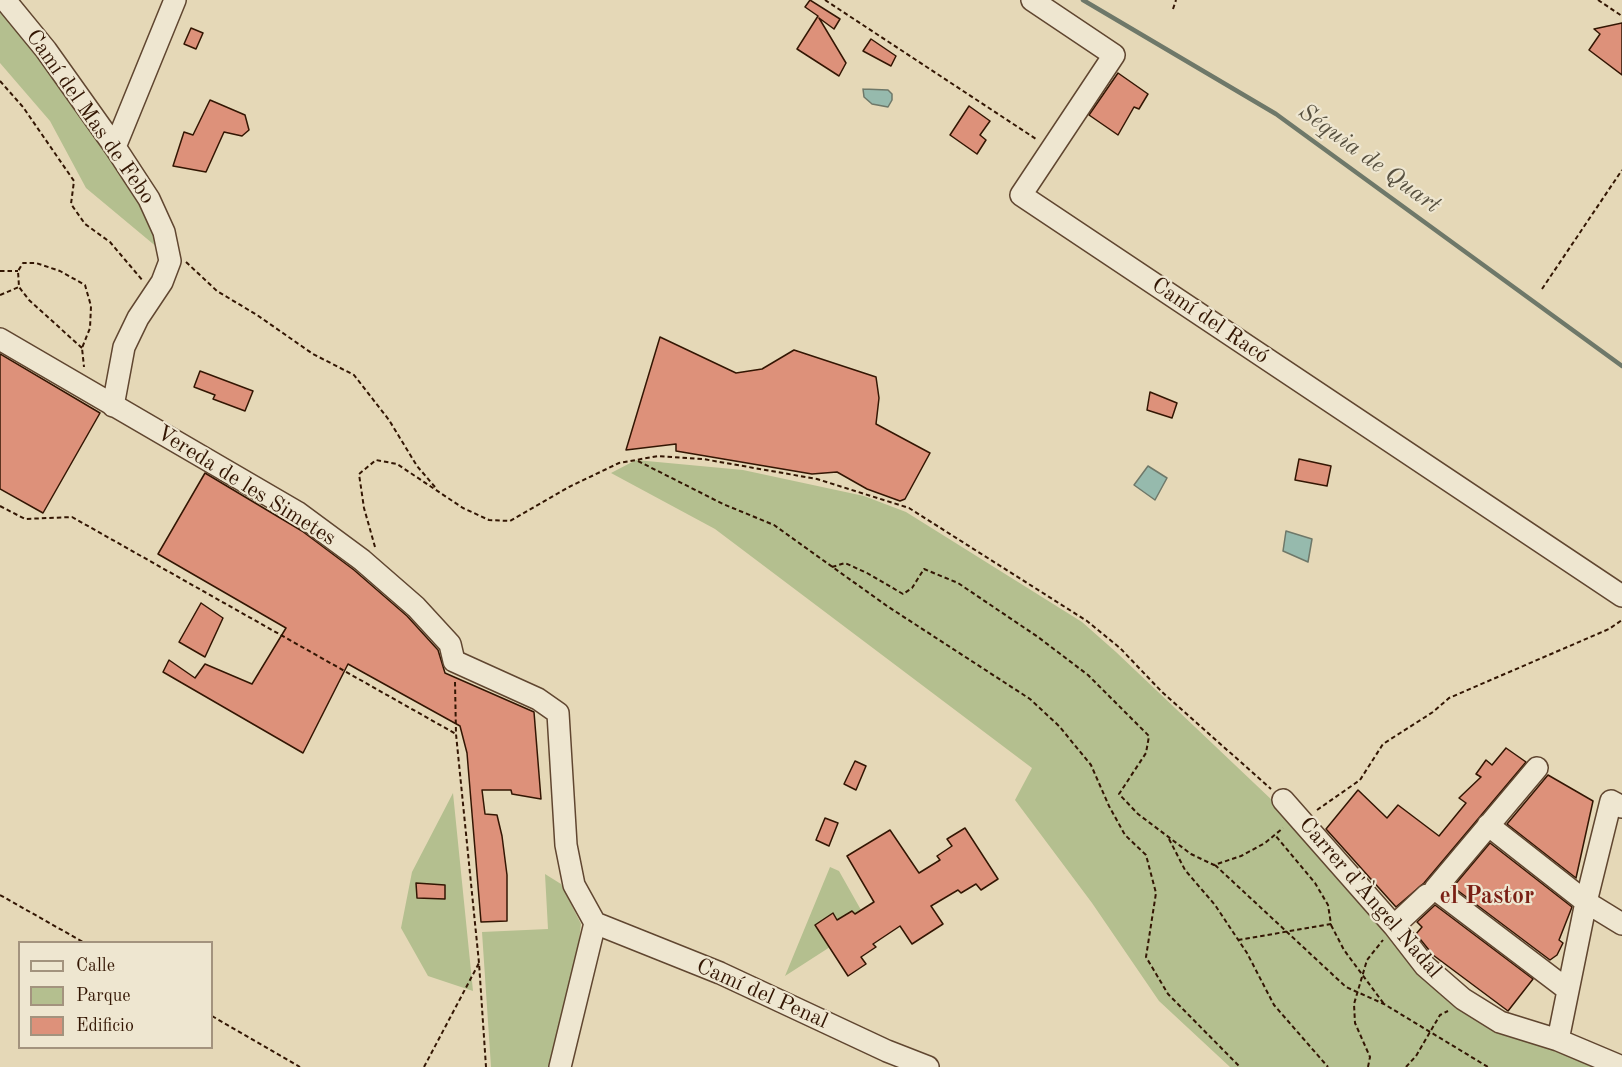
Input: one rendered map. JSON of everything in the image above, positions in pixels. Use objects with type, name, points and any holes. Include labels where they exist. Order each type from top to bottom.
[{"type":"street","name":"Camí del Mas de Febo","points":[[4,0],[46,50],[115,147],[149,199],[164,232],[170,261],[162,282],[138,318],[124,346],[113,406]]},
{"type":"street","points":[[115,147],[175,0]]},
{"type":"street","name":"Camí del Racó","points":[[1032,0],[1114,55],[1021,195],[1622,596]]},
{"type":"street","name":"Vereda de les Simetes","points":[[0,339],[297,512],[362,560],[416,607],[450,644],[454,661]]},
{"type":"street","points":[[454,661],[538,699],[558,713],[566,845],[574,885],[596,923],[560,1067]]},
{"type":"street","points":[[1394,926],[1431,892],[1537,768]]},
{"type":"street","name":"Carrer d'Àngel Nadal","points":[[1283,800],[1394,926],[1425,966],[1463,999],[1500,1022],[1558,1040],[1622,1067]]},
{"type":"street","points":[[1558,1040],[1586,902],[1617,804]]},
{"type":"street","points":[[1488,825],[1586,902],[1622,924]]},
{"type":"street","points":[[1431,892],[1568,990]]},
{"type":"street","name":"Camí del Penal","points":[[596,923],[720,973],[887,1052],[928,1067]]},
{"type":"path","points":[[825,0],[1051,149]]},
{"type":"path","points":[[1173,9],[1176,0]]},
{"type":"path","points":[[1598,0],[1622,16]]},
{"type":"path","points":[[0,81],[23,107],[74,182],[71,204],[85,224],[110,242],[154,294]]},
{"type":"path","points":[[1542,289],[1622,170]]},
{"type":"path","points":[[184,259],[217,291],[257,315],[313,354],[354,375],[389,420],[417,465],[437,489]]},
{"type":"path","points":[[82,348],[29,300],[19,287],[18,271],[23,263],[36,262],[60,271],[85,285],[91,306],[90,328],[82,348],[86,391]]},
{"type":"path","points":[[0,271],[18,271]]},
{"type":"path","points":[[0,295],[19,287]]},
{"type":"path","points":[[375,549],[364,508],[359,474],[376,460],[397,464],[463,508],[489,520],[510,521],[568,487],[619,463],[658,456],[704,459],[817,479],[909,508],[1087,621],[1120,648],[1162,692],[1283,800]]},
{"type":"path","points":[[636,460],[723,504],[774,525],[832,567],[1030,699],[1059,726],[1091,765],[1108,807],[1125,835],[1146,855],[1156,893],[1146,957],[1168,994],[1240,1067]]},
{"type":"path","points":[[0,506],[25,519],[72,517],[456,734]]},
{"type":"path","points":[[832,567],[845,563],[903,594],[912,588],[924,569],[958,583],[1038,637],[1088,675],[1149,736],[1146,753],[1119,794],[1138,814],[1191,854],[1214,865],[1346,987],[1384,1004],[1429,1034],[1488,1067]]},
{"type":"path","points":[[1214,865],[1241,856],[1299,817],[1323,807],[1360,780],[1383,744],[1433,712],[1449,698],[1609,629],[1622,620]]},
{"type":"path","points":[[454,661],[456,734],[479,963],[486,1067]]},
{"type":"path","points":[[1275,835],[1315,883],[1328,905],[1331,924],[1344,950],[1384,1004]]},
{"type":"path","points":[[1169,838],[1185,870],[1215,905],[1238,940],[1274,1005],[1328,1067]]},
{"type":"path","points":[[0,895],[81,941]]},
{"type":"path","points":[[1238,940],[1331,924]]},
{"type":"path","points":[[1368,1067],[1370,1056],[1355,1023],[1356,992],[1367,960],[1394,926]]},
{"type":"path","points":[[424,1067],[479,963]]},
{"type":"path","points":[[1406,1067],[1440,1014],[1450,1010],[1463,999]]},
{"type":"path","points":[[213,1017],[300,1067]]},
{"type":"green space","points":[[0,0],[164,232],[158,248],[86,188],[50,121],[0,63]]},
{"type":"green space","points":[[636,460],[743,470],[864,496],[906,512],[1082,622],[1274,802],[1421,970],[1554,1047],[1599,1067],[1230,1067],[1159,1001],[1092,903],[1015,800],[1032,768],[715,529],[611,473]]},
{"type":"green space","points":[[453,793],[473,991],[428,976],[401,928],[412,872]]},
{"type":"green space","points":[[830,867],[839,871],[861,910],[855,915],[852,911],[837,920],[833,914],[830,947],[785,976]]},
{"type":"green space","points":[[545,874],[561,884],[581,924],[578,950],[552,1067],[491,1067],[482,932],[548,929]]},
{"type":"water","points":[[863,89],[888,90],[892,94],[892,100],[888,107],[872,104],[864,97]]},
{"type":"water","points":[[1148,466],[1167,478],[1155,500],[1134,485]]},
{"type":"water","points":[[1286,531],[1312,539],[1308,562],[1283,551]]},
{"type":"building","points":[[810,0],[840,19],[834,29],[819,18],[846,63],[839,76],[797,49],[818,16],[805,7]]},
{"type":"building","points":[[1622,23],[1622,75],[1589,50],[1600,34],[1594,29]]},
{"type":"building","points":[[191,28],[203,33],[196,49],[184,44]]},
{"type":"building","points":[[871,39],[896,56],[891,66],[863,51]]},
{"type":"building","points":[[1118,73],[1148,94],[1139,109],[1134,107],[1118,135],[1089,115]]},
{"type":"building","points":[[210,100],[245,115],[249,130],[242,136],[224,132],[206,172],[173,166],[184,132],[193,135]]},
{"type":"building","points":[[969,106],[990,121],[980,135],[986,140],[977,154],[950,135]]},
{"type":"building","points":[[660,337],[736,373],[762,369],[794,350],[876,377],[879,398],[876,424],[930,453],[905,499],[900,501],[867,489],[837,472],[812,474],[676,451],[676,444],[626,450]]},
{"type":"building","points":[[0,354],[100,413],[43,513],[0,489]]},
{"type":"building","points":[[200,371],[253,391],[245,411],[213,399],[215,395],[194,387]]},
{"type":"building","points":[[1150,392],[1177,403],[1172,418],[1147,410]]},
{"type":"building","points":[[1299,459],[1331,466],[1327,486],[1295,480]]},
{"type":"building","points":[[205,473],[302,531],[354,570],[407,616],[438,650],[445,673],[534,712],[541,799],[512,794],[511,790],[482,790],[485,814],[497,815],[502,836],[507,875],[507,921],[481,922],[467,753],[460,726],[348,664],[303,753],[163,672],[169,660],[195,678],[205,664],[252,684],[286,628],[158,554]]},
{"type":"building","points":[[201,603],[223,618],[205,657],[179,642]]},
{"type":"building","points":[[1506,748],[1526,762],[1424,883],[1396,907],[1326,829],[1358,790],[1387,818],[1398,805],[1439,836],[1466,803],[1459,798],[1481,777],[1476,774],[1486,760],[1492,765]]},
{"type":"building","points":[[855,761],[866,766],[856,790],[844,784]]},
{"type":"building","points":[[1548,775],[1593,801],[1576,878],[1507,824]]},
{"type":"building","points":[[825,818],[838,823],[829,846],[816,840]]},
{"type":"building","points":[[965,828],[998,879],[981,890],[976,884],[961,893],[958,890],[931,906],[943,924],[912,944],[900,926],[873,944],[876,947],[861,957],[866,964],[848,976],[815,925],[833,913],[837,920],[852,911],[855,914],[874,902],[847,856],[890,830],[919,873],[940,860],[937,856],[952,846],[947,839]]},
{"type":"building","points":[[1490,843],[1572,907],[1559,940],[1563,943],[1557,955],[1550,960],[1453,887]]},
{"type":"building","points":[[416,883],[445,885],[445,899],[417,898]]},
{"type":"building","points":[[1435,905],[1533,979],[1508,1011],[1433,955],[1416,934],[1422,927],[1417,922]]},
{"type":"waterway","name":"Séquia de Quart","points":[[1083,0],[1276,114],[1622,366]]},
{"type":"district","name":"el Pastor","points":[[1487,897]]}]
